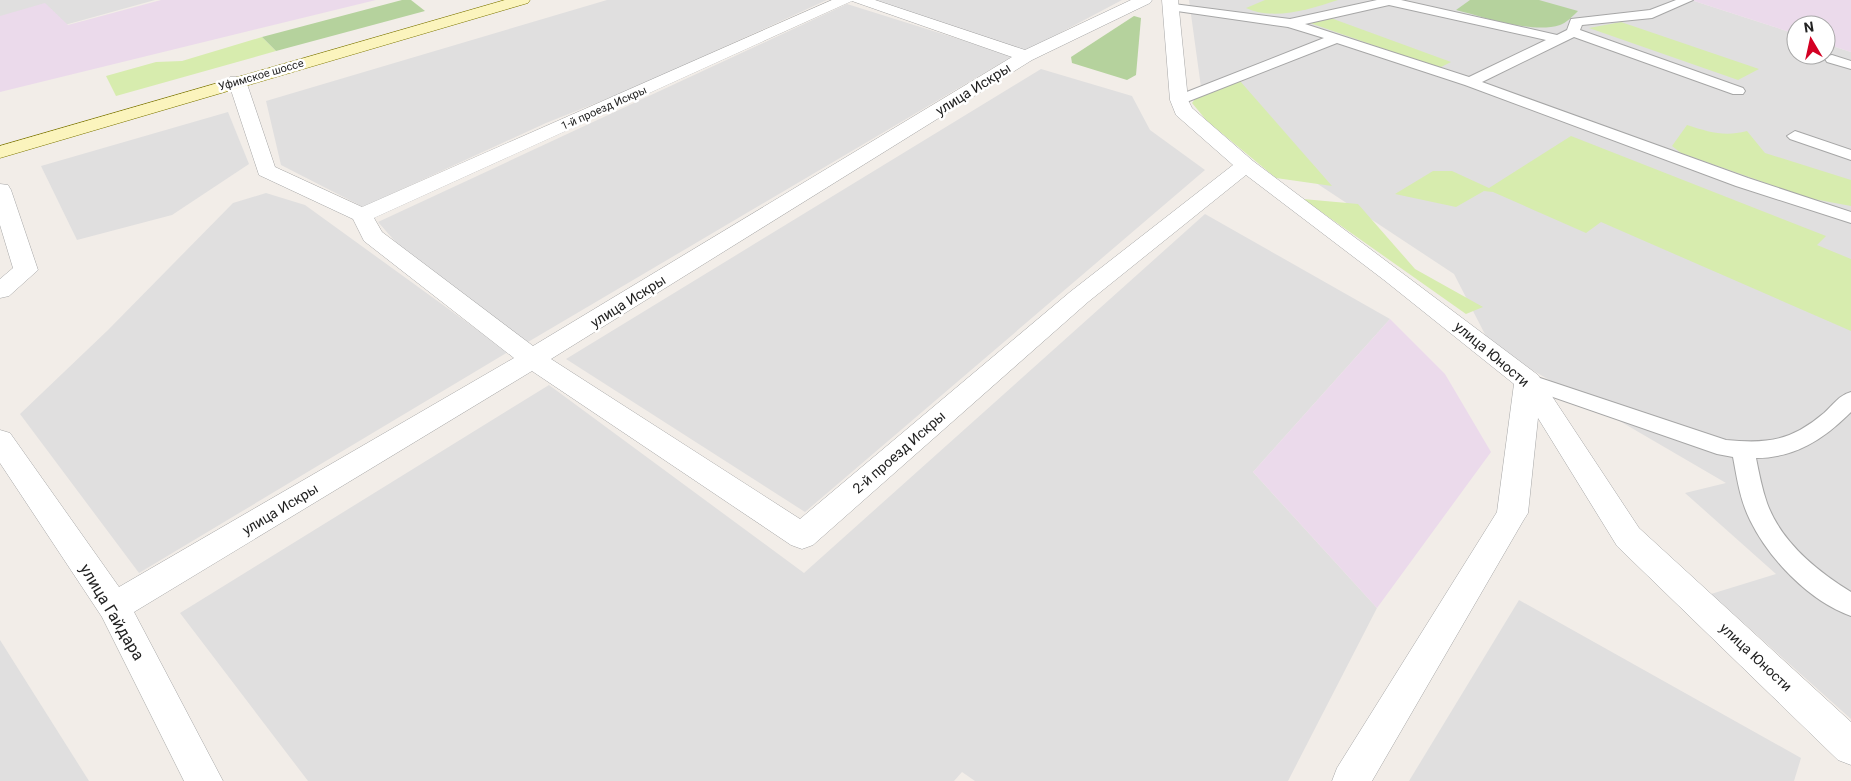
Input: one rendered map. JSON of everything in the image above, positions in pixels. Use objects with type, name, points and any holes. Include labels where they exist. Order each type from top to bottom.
[{"type":"main road","name":"Уфимское шоссе","points":[[0,152],[237,81],[522,0]]},
{"type":"street","name":"1-й проезд Искры","points":[[362,215],[845,0]]},
{"type":"street","points":[[859,0],[1026,56]]},
{"type":"street","name":"улица Искры","points":[[114,607],[532,359],[1026,56],[1144,0]]},
{"type":"street","points":[[1170,3],[1179,100]]},
{"type":"street","points":[[237,81],[266,171],[362,215],[372,236],[532,359]]},
{"type":"street","name":"улица Юности","points":[[1179,100],[1183,111],[1246,165],[1401,281],[1528,380],[1628,538],[1851,747]]},
{"type":"street","name":"2-й проезд Искры","points":[[532,359],[802,536],[1079,297],[1246,165]]},
{"type":"street","points":[[0,190],[26,270],[0,291]]},
{"type":"street","points":[[1351,781],[1512,513],[1528,380]]},
{"type":"street","name":"улица Гайдара","points":[[4,445],[114,607],[204,781]]},
{"type":"lane","points":[[1573,32],[1576,22],[1652,14],[1687,0]]},
{"type":"lane","points":[[1290,23],[1389,1],[1559,38]]},
{"type":"lane","points":[[1170,3],[1290,23],[1470,82],[1742,182],[1851,218]]},
{"type":"lane","points":[[1470,82],[1573,32],[1738,91]]},
{"type":"lane","points":[[1179,100],[1334,39]]},
{"type":"lane","points":[[1836,60],[1851,65]]},
{"type":"lane","points":[[1795,136],[1851,155]]},
{"type":"lane","points":[[1528,380],[1717,445],[1743,450],[1764,451],[1788,447],[1825,425],[1851,398]]},
{"type":"lane","points":[[1743,450],[1755,502],[1761,519],[1776,542],[1811,578],[1851,605]]},
{"type":"shaded area","points":[[0,0],[155,0],[0,43]]},
{"type":"shaded area","points":[[161,0],[376,0],[0,92],[0,16],[45,3],[68,25]]},
{"type":"shaded area","points":[[607,0],[827,0],[634,88],[546,123],[363,207],[281,165],[266,101]]},
{"type":"shaded area","points":[[874,0],[1122,0],[1024,52]]},
{"type":"shaded area","points":[[1189,0],[1691,0],[1786,31],[1786,65],[1836,65],[1836,47],[1851,52],[1851,719],[1711,594],[1776,574],[1685,493],[1726,483],[1491,346],[1454,274],[1204,109]]},
{"type":"shaded area","points":[[1691,0],[1851,0],[1851,52],[1836,47],[1836,15],[1786,15],[1786,31]]},
{"type":"shaded area","points":[[847,4],[1013,56],[528,342],[408,256],[378,222]]},
{"type":"shaded area","points":[[1041,69],[1132,96],[1150,130],[1205,170],[805,512],[566,359]]},
{"type":"shaded area","points":[[228,112],[249,164],[172,215],[77,240],[41,166]]},
{"type":"shaded area","points":[[266,193],[305,205],[508,352],[139,573],[20,414],[108,330],[233,203]]},
{"type":"shaded area","points":[[1205,214],[1390,319],[1253,472],[1377,608],[1288,781],[975,781],[962,772],[954,781],[308,781],[180,613],[549,385],[804,573]]},
{"type":"shaded area","points":[[1390,319],[1445,374],[1491,452],[1377,608],[1253,472]]},
{"type":"shaded area","points":[[1519,600],[1801,758],[1794,781],[1409,781]]},
{"type":"shaded area","points":[[0,640],[89,781],[0,781]]},
{"type":"green space","points":[[402,0],[411,0],[425,11],[276,51],[262,37]]},
{"type":"green space","points":[[1265,0],[1338,0],[1304,10],[1280,14],[1268,14],[1246,8]]},
{"type":"green space","points":[[1470,0],[1539,0],[1578,11],[1560,25],[1549,27],[1522,26],[1456,10]]},
{"type":"green space","points":[[1134,16],[1141,18],[1136,75],[1127,80],[1072,63],[1071,57]]},
{"type":"green space","points":[[1328,17],[1451,62],[1439,68],[1307,22]]},
{"type":"green space","points":[[1621,22],[1759,69],[1738,80],[1589,28]]},
{"type":"green space","points":[[262,37],[276,51],[116,96],[106,76],[156,62],[182,61]]},
{"type":"green space","points":[[1240,81],[1332,186],[1276,178],[1207,121],[1192,103],[1195,99]]},
{"type":"green space","points":[[1687,125],[1724,134],[1747,131],[1765,153],[1851,180],[1851,206],[1808,198],[1681,153],[1672,146]]},
{"type":"green space","points":[[1571,136],[1826,236],[1817,245],[1851,259],[1851,331],[1601,222],[1586,233],[1493,192],[1484,191],[1456,207],[1395,194],[1433,171],[1452,171],[1489,188]]},
{"type":"green space","points":[[1303,199],[1358,204],[1415,269],[1483,307],[1466,314]]}]
